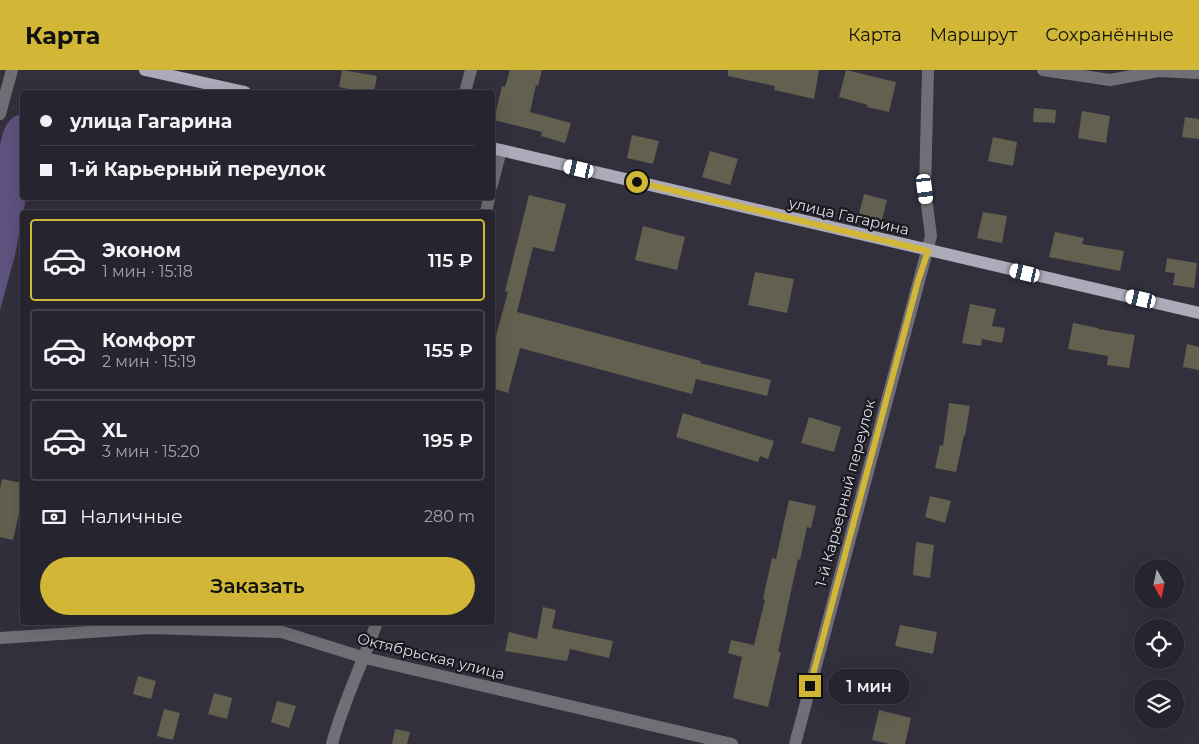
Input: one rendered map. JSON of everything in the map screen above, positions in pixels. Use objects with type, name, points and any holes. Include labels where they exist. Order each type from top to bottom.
[{"type":"main road","points":[[145,70],[236,90]]},
{"type":"main road","name":"улица Гагарина","points":[[497,149],[1199,313]]},
{"type":"street","points":[[0,114],[12,70]]},
{"type":"street","points":[[466,90],[470,70]]},
{"type":"street","name":"1-й Карьерный переулок","points":[[795,744],[931,236],[925,189],[928,70]]},
{"type":"street","points":[[1043,70],[1110,80],[1158,71],[1199,73]]},
{"type":"street","points":[[495,163],[497,149]]},
{"type":"street","points":[[332,744],[339,719],[365,658],[376,625]]},
{"type":"street","name":"Октябрьская улица","points":[[0,638],[150,628],[282,632],[365,658],[732,744]]},
{"type":"shaded area","points":[[17,115],[20,116],[20,200],[26,200],[24,210],[20,210],[20,229],[15,255],[0,310],[0,145],[7,124]]},
{"type":"building","points":[[342,70],[377,76],[374,90],[355,90],[339,87]]},
{"type":"building","points":[[510,70],[542,70],[538,86],[536,85],[530,112],[571,123],[565,143],[541,136],[542,132],[495,120],[502,86],[505,87]]},
{"type":"building","points":[[728,70],[819,70],[814,99],[774,90],[775,86],[728,76]]},
{"type":"building","points":[[846,70],[896,82],[889,112],[867,107],[868,105],[839,97]]},
{"type":"building","points":[[1034,108],[1056,110],[1055,123],[1033,122]]},
{"type":"building","points":[[1082,111],[1110,116],[1106,143],[1078,138]]},
{"type":"building","points":[[1185,117],[1199,119],[1199,139],[1182,137]]},
{"type":"building","points":[[632,135],[659,141],[653,164],[627,158]]},
{"type":"building","points":[[993,137],[1017,142],[1013,166],[988,161]]},
{"type":"building","points":[[710,151],[738,159],[730,185],[702,177]]},
{"type":"building","points":[[864,194],[887,200],[882,220],[859,214]]},
{"type":"building","points":[[529,195],[566,204],[554,252],[533,247],[517,312],[701,361],[700,363],[771,380],[767,396],[696,379],[692,394],[520,348],[508,393],[495,389],[495,339],[508,292],[505,291]]},
{"type":"building","points":[[983,212],[1007,216],[1002,243],[977,238]]},
{"type":"building","points":[[643,226],[685,237],[677,270],[635,260]]},
{"type":"building","points":[[1055,232],[1084,238],[1082,244],[1124,251],[1120,271],[1049,257]]},
{"type":"building","points":[[1167,258],[1197,263],[1194,288],[1173,285],[1175,273],[1165,272]]},
{"type":"building","points":[[755,272],[794,279],[787,313],[748,305]]},
{"type":"building","points":[[970,304],[996,309],[992,326],[1005,328],[1002,343],[982,339],[981,346],[962,343]]},
{"type":"building","points":[[1073,323],[1135,335],[1129,368],[1107,365],[1108,356],[1068,349]]},
{"type":"building","points":[[1187,344],[1199,347],[1199,370],[1183,367]]},
{"type":"building","points":[[949,403],[970,406],[956,472],[935,468],[940,445],[943,446]]},
{"type":"building","points":[[683,413],[774,441],[768,459],[760,456],[758,462],[676,437]]},
{"type":"building","points":[[809,417],[841,427],[834,452],[801,443]]},
{"type":"building","points":[[2,479],[20,483],[20,509],[13,540],[0,537],[0,489]]},
{"type":"building","points":[[930,496],[951,501],[945,523],[925,517]]},
{"type":"building","points":[[789,500],[816,506],[811,528],[807,527],[800,560],[798,559],[778,652],[781,652],[768,707],[733,698],[742,657],[728,653],[731,640],[754,645],[765,600],[763,599],[772,558],[776,559]]},
{"type":"building","points":[[916,542],[934,545],[930,578],[913,575]]},
{"type":"building","points":[[543,607],[556,610],[552,628],[613,641],[609,658],[570,649],[567,661],[505,651],[509,632],[537,639]]},
{"type":"building","points":[[900,625],[937,632],[933,654],[895,646]]},
{"type":"building","points":[[138,676],[156,681],[151,699],[133,694]]},
{"type":"building","points":[[214,693],[232,698],[227,719],[208,714]]},
{"type":"building","points":[[277,701],[296,706],[289,728],[271,722]]},
{"type":"building","points":[[164,709],[180,713],[173,740],[157,736]]},
{"type":"building","points":[[879,710],[911,718],[905,744],[890,744],[872,740]]},
{"type":"building","points":[[395,729],[410,732],[407,744],[392,744]]},
{"type":"route","points":[[637,182],[928,251],[918,281],[810,686]]}]
